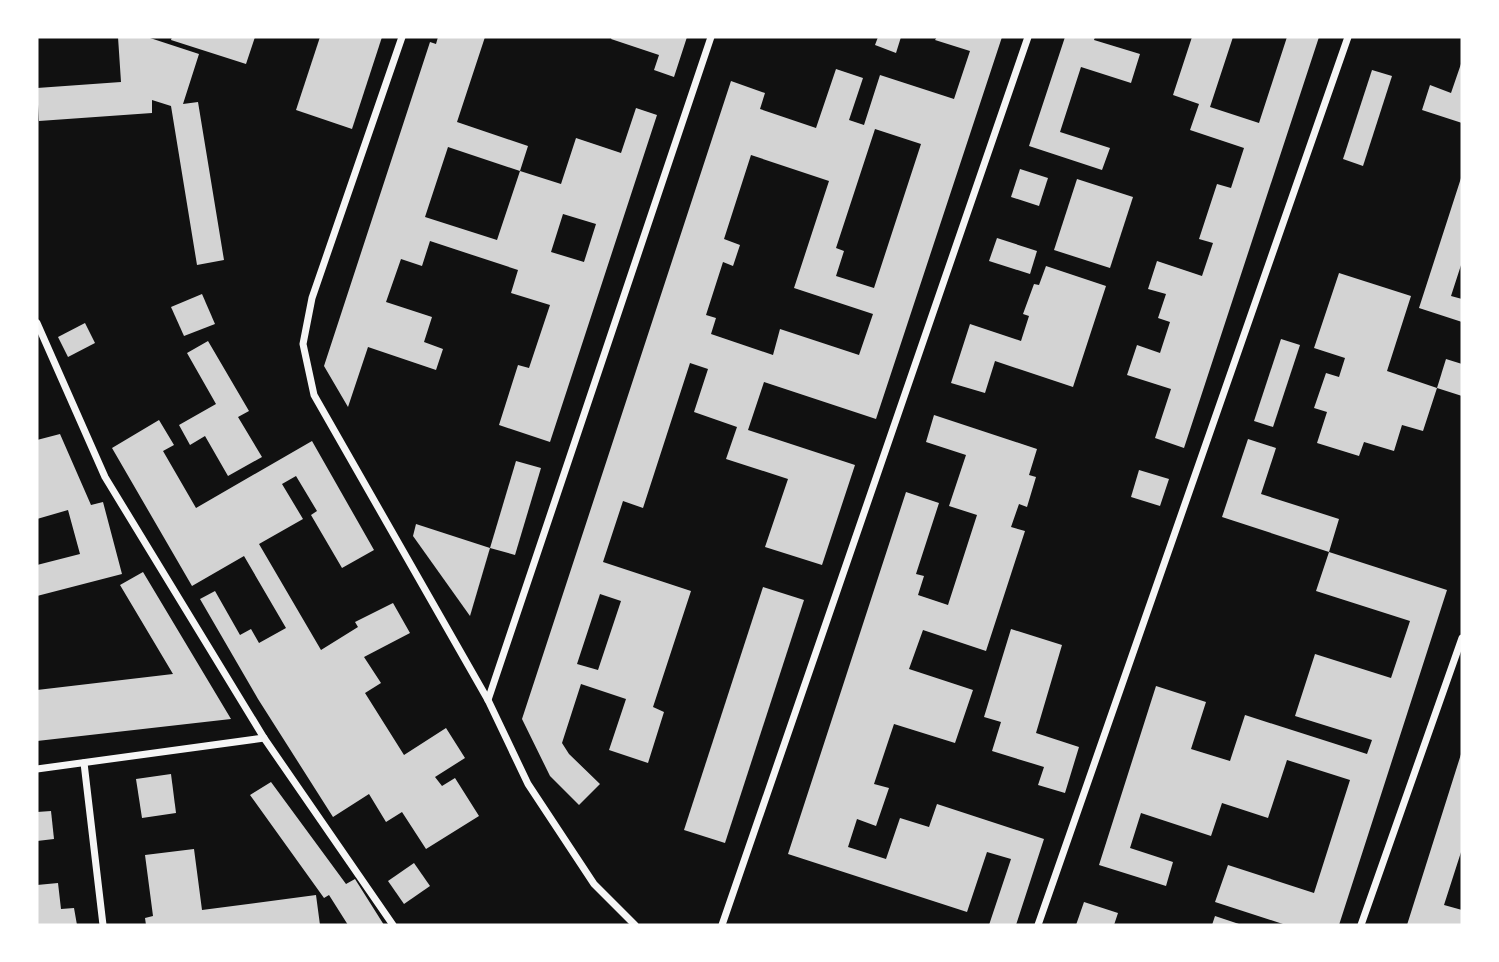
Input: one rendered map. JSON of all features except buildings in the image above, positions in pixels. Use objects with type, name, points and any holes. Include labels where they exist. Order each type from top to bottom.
[{"type":"street","points":[[402,37],[312,298],[303,344],[314,395],[488,700],[528,784],[594,884],[635,925]]},
{"type":"street","points":[[488,700],[711,37]]},
{"type":"street","points":[[722,925],[1028,37]]},
{"type":"street","points":[[1038,925],[1348,37]]},
{"type":"street","points":[[37,323],[105,477],[264,738],[393,925]]},
{"type":"street","points":[[1361,925],[1462,638]]},
{"type":"street","points":[[37,769],[264,738]]},
{"type":"street","points":[[84,763],[103,925]]}]
